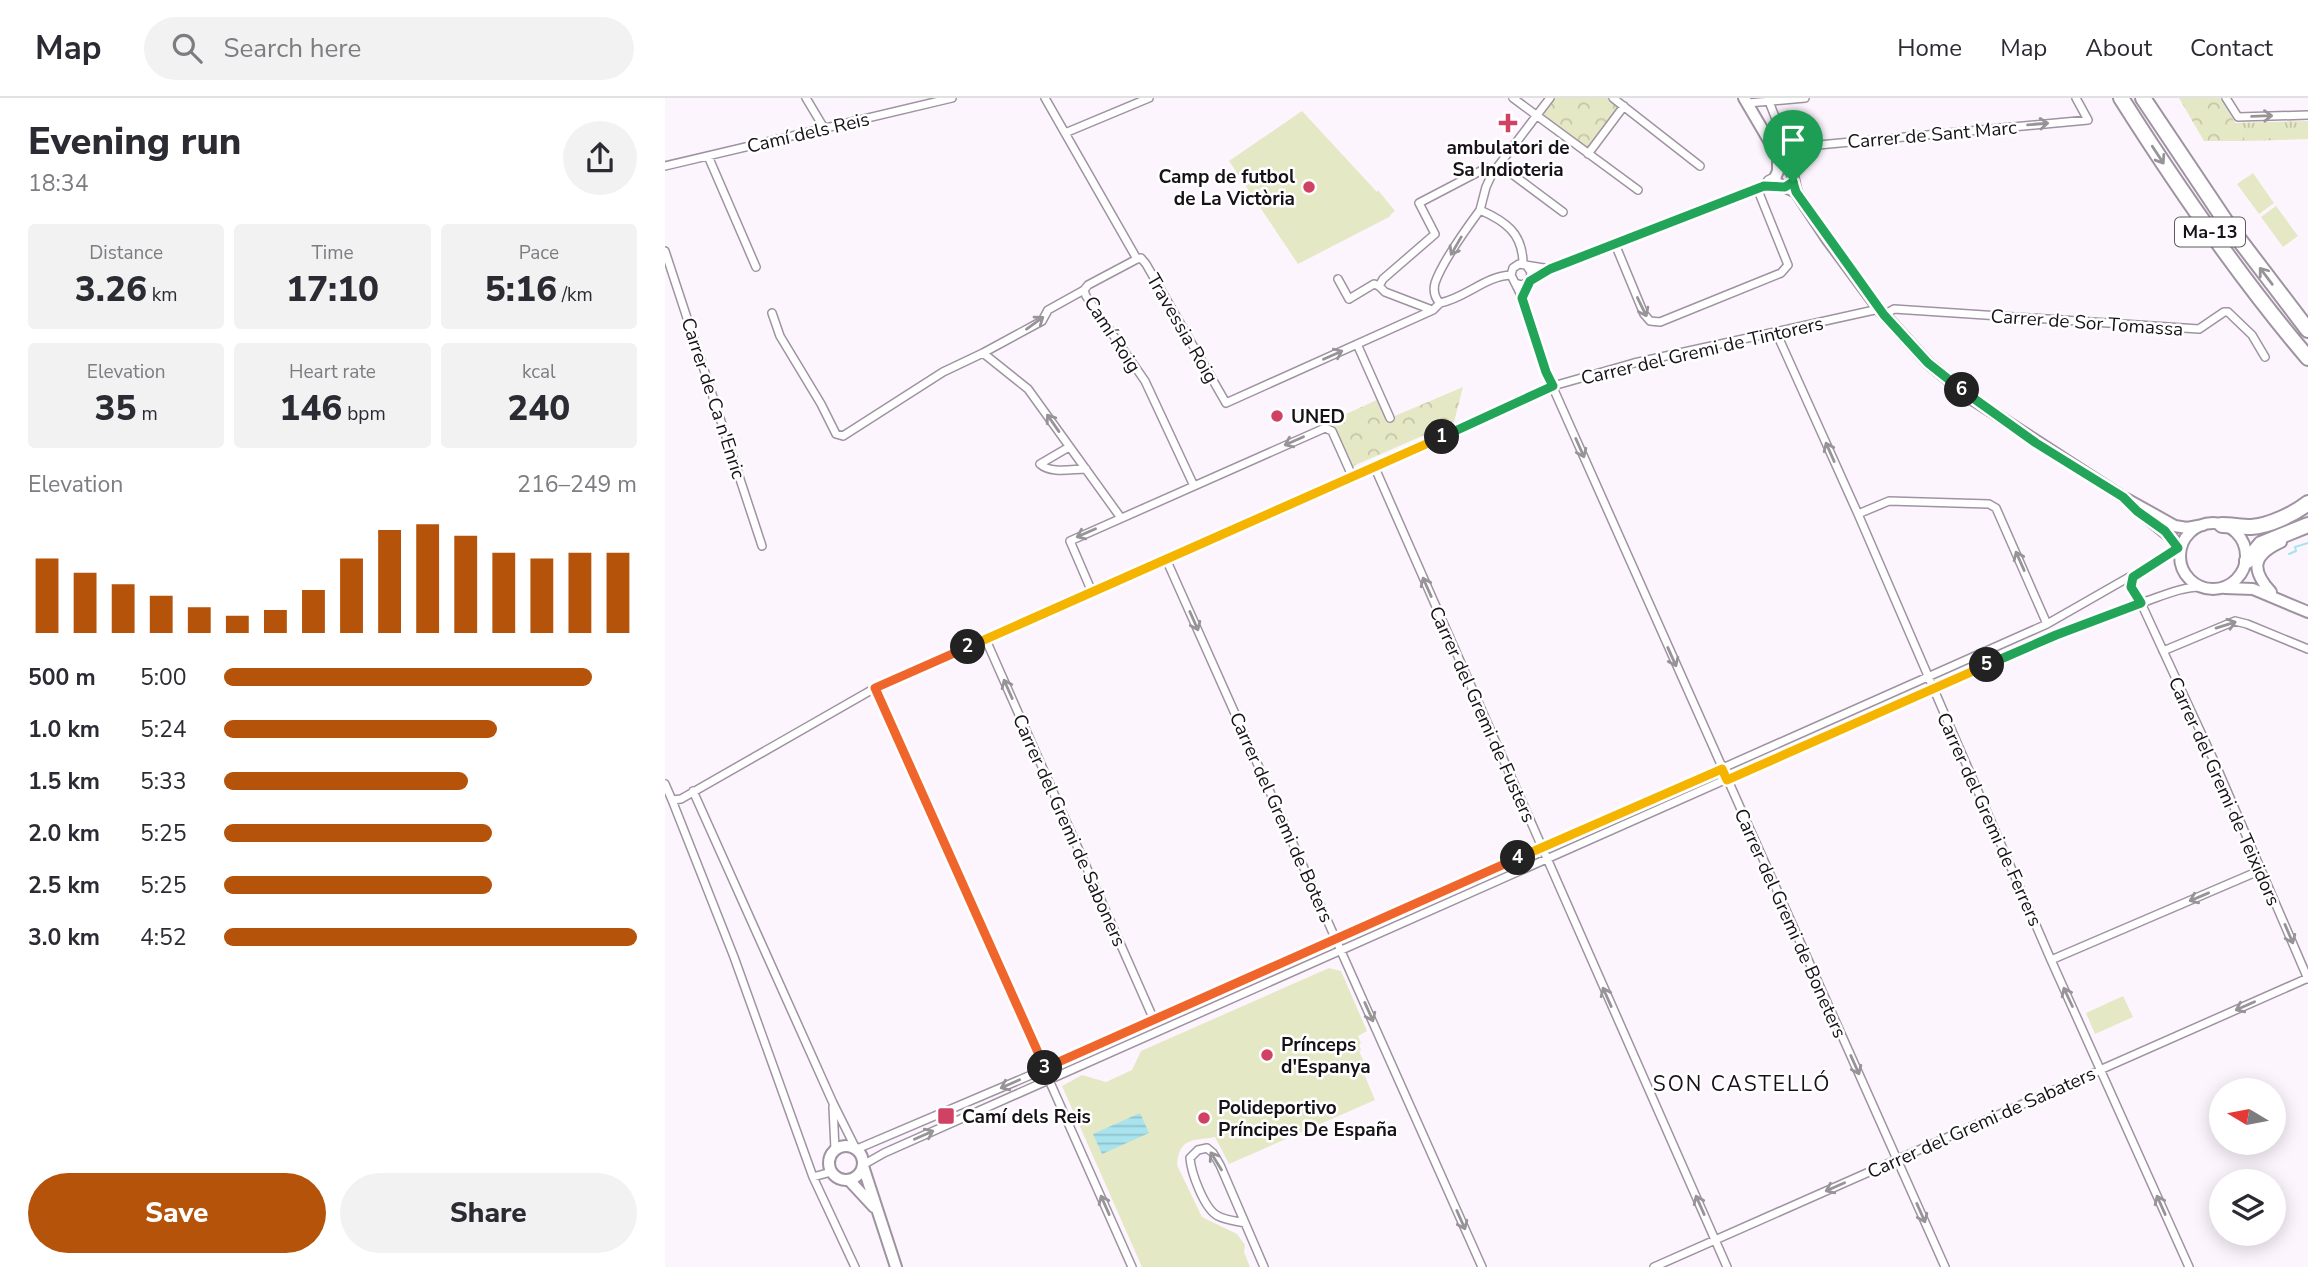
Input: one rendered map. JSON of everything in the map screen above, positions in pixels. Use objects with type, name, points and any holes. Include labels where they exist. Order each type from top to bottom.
[{"type":"highway","name":"Ma-13","points":[[2121,98],[2201,220],[2308,358]]},
{"type":"highway","name":"Ma-13","points":[[2143,98],[2228,225],[2308,330]]},
{"type":"highway","points":[[2227,527],[2258,526],[2308,503]]},
{"type":"highway","points":[[2246,560],[2261,544],[2308,525]]},
{"type":"main road","points":[[1746,101],[1780,151],[1780,172],[1776,181],[1789,187],[1881,312],[1928,363],[1975,401],[2123,497],[2175,526],[2187,528],[2203,525],[2227,527],[2245,533],[2257,532],[2308,513]]},
{"type":"main road","points":[[1780,172],[1794,176],[1789,187]]},
{"type":"main road","points":[[2123,497],[2165,531],[2181,548]]},
{"type":"main road","points":[[2203,525],[2191,532],[2181,548],[2183,569],[2189,578],[2203,587],[2253,589],[2308,612]]},
{"type":"main road","points":[[2227,527],[2241,538],[2251,578],[2284,601]]},
{"type":"main road","points":[[2271,592],[2258,576],[2259,559],[2275,545],[2308,532]]},
{"type":"main road","points":[[2222,588],[2236,580],[2246,560]]},
{"type":"main road","points":[[863,1165],[858,1175],[849,1180],[839,1179],[831,1172],[828,1163],[835,1149],[845,1145],[857,1149],[862,1156],[876,1209],[896,1267]]},
{"type":"main road","points":[[849,1180],[876,1209]]},
{"type":"street","points":[[806,98],[824,128]]},
{"type":"street","name":"Camí dels Reis","points":[[665,166],[952,98]]},
{"type":"street","points":[[1045,98],[1137,259]]},
{"type":"street","points":[[1065,133],[1149,98]]},
{"type":"street","points":[[1514,98],[1638,190]]},
{"type":"street","points":[[1440,303],[1435,297],[1434,285],[1465,230],[1480,211],[1492,174],[1550,98]]},
{"type":"street","points":[[1613,98],[1700,166]]},
{"type":"street","points":[[1746,101],[1805,98]]},
{"type":"street","name":"Carrer de Sant Marc","points":[[1780,151],[2088,120],[2076,98]]},
{"type":"street","points":[[2226,98],[2238,117],[2308,115]]},
{"type":"street","points":[[1768,100],[1780,151]]},
{"type":"street","points":[[1588,154],[1624,106]]},
{"type":"street","points":[[708,156],[757,267]]},
{"type":"street","points":[[1500,165],[1563,212]]},
{"type":"street","points":[[1379,286],[1383,279],[1435,234],[1419,203],[1486,168],[1492,174]]},
{"type":"street","points":[[1761,187],[1780,172]]},
{"type":"street","points":[[1615,244],[1644,314],[1650,321],[1660,322],[1781,273],[1788,265],[1761,187]]},
{"type":"street","points":[[1515,283],[1521,285],[1529,282],[1550,269],[1761,187],[1789,187]]},
{"type":"street","points":[[1480,211],[1503,221],[1515,233],[1524,264],[1531,272],[1522,298]]},
{"type":"street","name":"Carrer de Ca n'Enric","points":[[665,251],[762,546]]},
{"type":"street","name":"Travessia Roig","points":[[1137,259],[1141,258],[1146,264],[1226,403],[1357,344]]},
{"type":"street","name":"Camí Roig","points":[[1137,259],[1088,285],[1084,290],[1145,381],[1194,486]]},
{"type":"street","points":[[1522,298],[1511,275],[1513,268],[1524,264],[1550,269]]},
{"type":"street","points":[[1389,418],[1357,344],[1433,310],[1440,303],[1453,301],[1492,279],[1511,275]]},
{"type":"street","points":[[1338,279],[1349,299],[1374,284],[1385,292],[1433,310]]},
{"type":"street","points":[[772,313],[780,336],[821,404],[835,435],[843,436],[943,372],[1042,321],[1048,310],[1084,290]]},
{"type":"street","name":"Carrer del Gremi de Boneters","points":[[1522,298],[1546,372],[1945,1267]]},
{"type":"street","name":"Carrer de Sor Tomassa","points":[[1881,312],[1894,309],[2199,329],[2228,312],[2252,335],[2265,357]]},
{"type":"street","name":"Carrer del Gremi de Tintorers","points":[[693,791],[875,688],[1353,478],[1553,386],[1634,363],[1881,312]]},
{"type":"street","name":"Carrer del Gremi de Ferrers","points":[[1776,332],[2189,1267]]},
{"type":"street","points":[[983,353],[1028,388],[1121,518]]},
{"type":"street","points":[[1092,592],[1070,541],[1325,428],[1332,431],[1353,478]]},
{"type":"street","points":[[1069,446],[1040,464],[1042,467],[1086,470]]},
{"type":"street","name":"Carrer del Gremi de Fusters","points":[[1374,468],[1727,1267]]},
{"type":"street","points":[[1858,514],[1889,500],[1989,504],[1996,508],[2047,624]]},
{"type":"street","points":[[672,800],[681,799],[693,791],[833,1103],[857,1149],[1045,1069],[2047,624],[2181,548]]},
{"type":"street","name":"Carrer del Gremi de Boters","points":[[1166,559],[1482,1267]]},
{"type":"street","name":"Carrer del Gremi de Teixidors","points":[[2135,574],[2131,587],[2163,651],[2308,978]]},
{"type":"street","points":[[863,1165],[884,1153],[1932,688],[2056,635],[2141,603],[2180,590],[2203,587]]},
{"type":"street","points":[[2163,651],[2235,621],[2308,649]]},
{"type":"street","name":"Carrer del Gremi de Saboners","points":[[986,639],[1154,1020]]},
{"type":"street","points":[[875,688],[1132,1267]]},
{"type":"street","points":[[665,784],[734,957],[813,1177],[855,1267]]},
{"type":"street","points":[[2052,960],[2261,870]]},
{"type":"street","name":"Carrer del Gremi de Sabaters","points":[[1654,1267],[2308,978]]},
{"type":"street","points":[[833,1103],[835,1149]]},
{"type":"street","points":[[1245,1223],[1217,1216],[1208,1208],[1191,1169],[1190,1157],[1198,1150],[1206,1148],[1213,1153],[1245,1223],[1264,1267]]},
{"type":"street","points":[[813,1177],[831,1172]]},
{"type":"green space","points":[[1550,98],[1613,98],[1624,106],[1588,154],[1537,116]]},
{"type":"green space","points":[[2179,98],[2220,98],[2246,141],[2204,141]]},
{"type":"green space","name":"Camp de futbol de La Victòria","points":[[1302,111],[1395,211],[1391,216],[1298,264],[1229,161]]},
{"type":"green space","points":[[2308,121],[2308,139],[2246,141],[2235,123]]},
{"type":"green space","points":[[2253,173],[2274,203],[2259,214],[2237,184]]},
{"type":"green space","points":[[2276,206],[2298,236],[2283,247],[2261,217]]},
{"type":"green space","points":[[1463,387],[1454,422],[1351,467],[1331,421],[1381,398],[1390,418]]},
{"type":"green space","name":"Polideportivo Príncipes De España","points":[[1329,968],[1341,971],[1367,1031],[1358,1036],[1361,1043],[1359,1051],[1364,1062],[1360,1064],[1375,1100],[1229,1164],[1215,1137],[1185,1144],[1178,1156],[1177,1165],[1202,1217],[1237,1234],[1245,1245],[1244,1252],[1250,1267],[1142,1267],[1062,1086],[1082,1075],[1106,1082],[1132,1070],[1141,1051]]},
{"type":"green space","points":[[2123,996],[2133,1017],[2095,1034],[2086,1013]]},
{"type":"water","points":[[1140,1113],[1149,1133],[1102,1154],[1093,1134]]},
{"type":"waterway","points":[[701,154],[779,135]]},
{"type":"waterway","points":[[2289,554],[2296,551],[2295,547],[2308,543]]},
{"type":"place","name":"ambulatori de Sa Indioteria","points":[[1508,123]]},
{"type":"place","name":"Camp de futbol de La Victòria","points":[[1309,187]]},
{"type":"place","name":"UNED","points":[[1277,416]]},
{"type":"place","name":"Prínceps d'Espanya","points":[[1267,1055]]},
{"type":"place","name":"Camí dels Reis","points":[[946,1116]]},
{"type":"place","name":"Polideportivo Príncipes De España","points":[[1204,1118]]},
{"type":"district","name":"SON CASTELLÓ","points":[[1742,1084]]},
{"type":"route","points":[[1793,182],[1796,192],[1828,240],[1879,309],[1928,363],[1975,401],[2036,443],[2123,497],[2173,539],[2178,548],[2135,574],[2132,579],[2131,587],[2136,599],[2141,603],[2056,635],[1932,688],[1727,780],[1722,769],[1045,1069],[875,688],[1353,478],[1553,386],[1522,298],[1530,281],[1550,269],[1764,186],[1785,187],[1793,182]]}]
